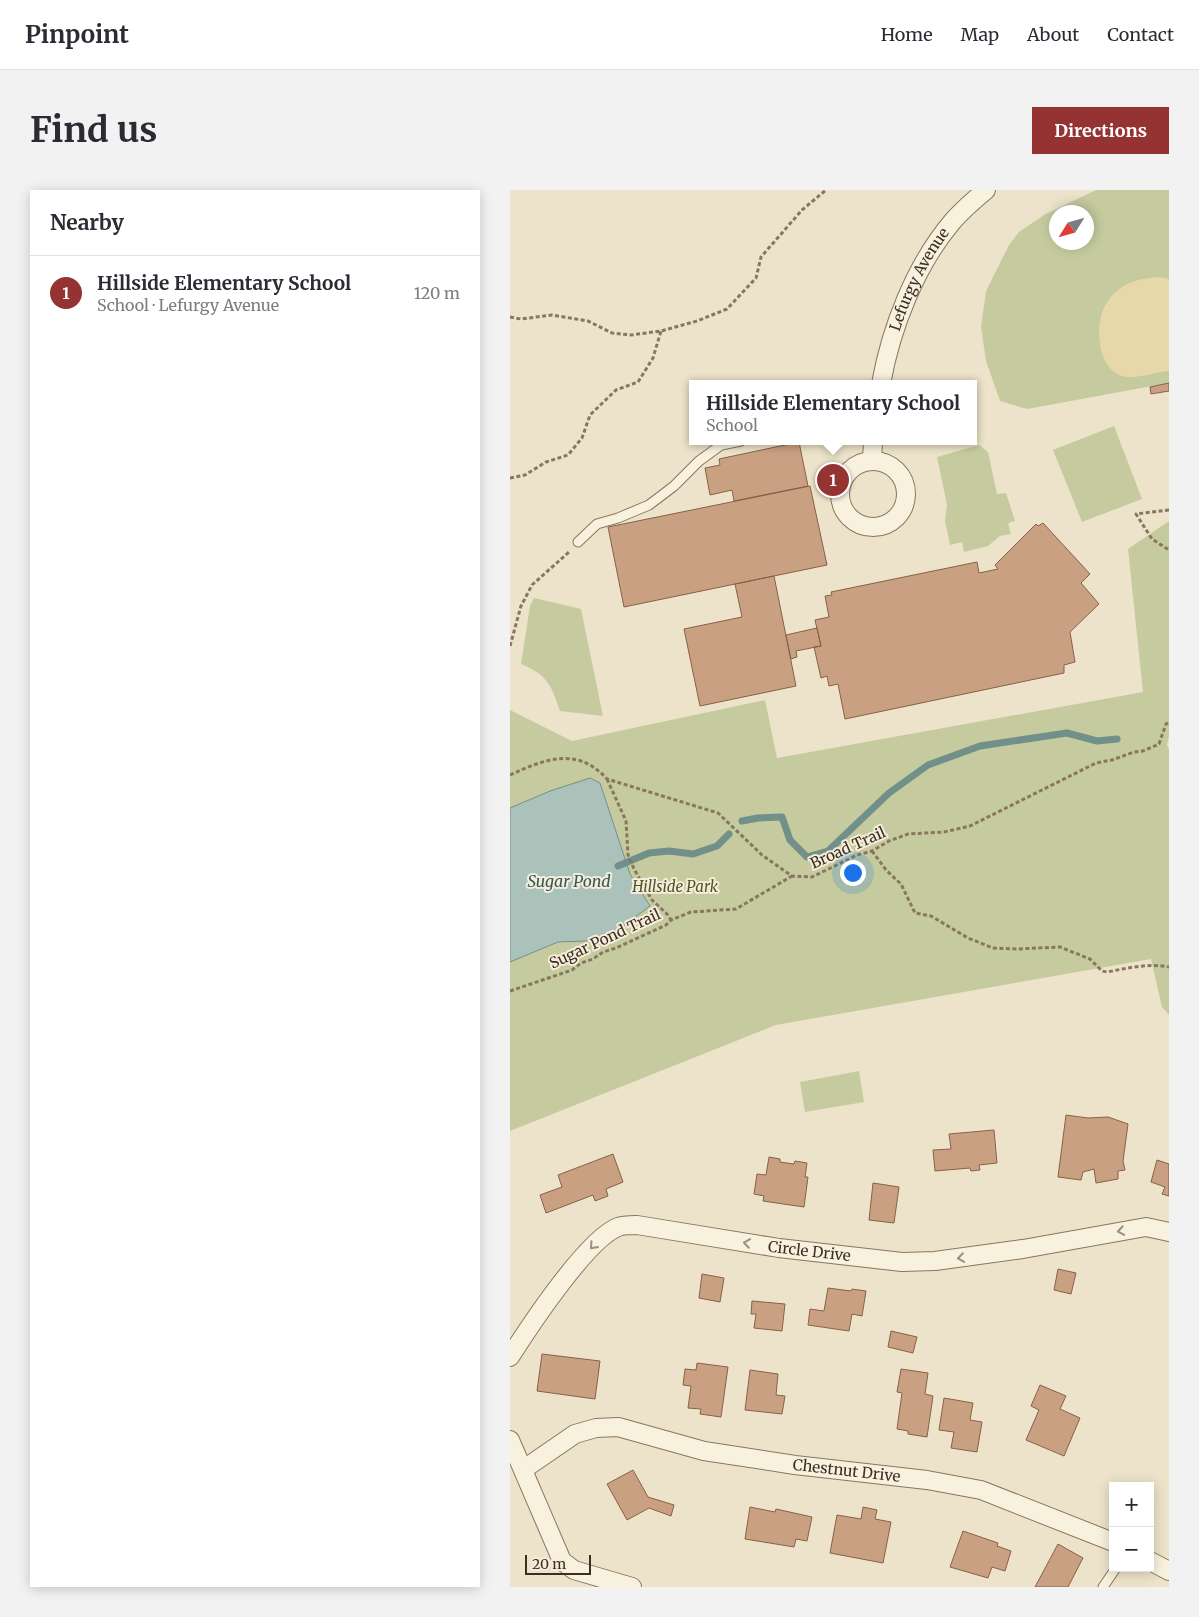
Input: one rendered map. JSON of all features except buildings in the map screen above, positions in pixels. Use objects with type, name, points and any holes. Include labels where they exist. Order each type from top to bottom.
[{"type":"street","name":"Lefurgy Avenue","points":[[882,380],[895,332],[914,281],[924,261],[953,221],[986,190]]},
{"type":"street","points":[[872,461],[873,445]]},
{"type":"street","name":"Circle Drive","points":[[510,1357],[575,1267],[597,1240],[618,1226],[637,1225],[778,1248],[902,1262],[935,1261],[1023,1249],[1146,1227],[1169,1232]]},
{"type":"street","name":"Chestnut Drive","points":[[524,1469],[575,1434],[596,1428],[618,1426],[704,1451],[795,1465],[927,1480],[981,1490],[1109,1540]]},
{"type":"street","points":[[510,1440],[524,1469],[555,1548],[562,1560],[574,1570],[632,1587]]},
{"type":"street","points":[[1154,1563],[1169,1571]]},
{"type":"lane","points":[[578,542],[597,524],[618,518],[649,505],[674,486],[699,461],[721,445]]},
{"type":"lane","points":[[1103,1587],[1113,1572]]},
{"type":"path","points":[[510,317],[521,319],[552,315],[588,321],[612,333],[632,335],[661,331],[697,321],[727,309],[756,278],[761,258],[802,210],[826,190]]},
{"type":"path","points":[[510,478],[525,475],[546,462],[568,455],[582,438],[590,415],[616,390],[638,382],[653,358],[661,331]]},
{"type":"path","points":[[1169,510],[1136,514],[1152,539],[1169,550]]},
{"type":"path","points":[[510,646],[521,606],[532,585],[555,567],[578,542]]},
{"type":"path","name":"Broad Trail","points":[[510,775],[554,759],[575,759],[597,768],[607,779],[718,813],[762,855],[792,876],[812,877],[857,855],[872,851],[889,841],[908,834],[944,832],[970,826],[1096,763],[1143,751],[1158,744],[1166,724],[1169,722]]},
{"type":"path","name":"Sugar Pond Trail","points":[[510,991],[572,970],[581,963],[593,959],[603,952],[666,925],[671,920],[668,914],[652,900],[634,869],[628,855],[626,821],[607,779]]},
{"type":"path","points":[[872,851],[886,870],[901,884],[916,913],[931,916],[968,938],[993,948],[1016,950],[1060,947],[1090,959],[1102,971],[1107,972],[1143,965],[1169,967]]},
{"type":"path","points":[[671,920],[691,912],[736,909],[792,876]]},
{"type":"green space","points":[[1096,190],[1169,190],[1169,383],[1027,409],[1000,401],[986,361],[981,327],[986,291],[1009,245],[1019,232],[1049,213],[1049,250],[1094,250],[1094,205],[1065,205]]},
{"type":"green space","points":[[1114,426],[1142,499],[1082,522],[1053,450]]},
{"type":"green space","points":[[979,445],[988,452],[997,494],[1006,493],[1015,521],[1008,523],[1011,534],[1000,536],[988,546],[964,552],[962,542],[950,545],[945,521],[947,505],[937,457]]},
{"type":"green space","name":"Hillside Park","points":[[1169,521],[1169,736],[1167,745],[1169,750],[1169,1015],[1162,1007],[1151,959],[776,1025],[510,1131],[510,710],[572,741],[765,700],[777,758],[1143,692],[1128,549]]},
{"type":"green space","points":[[534,598],[581,609],[603,716],[560,711],[547,681],[537,672],[521,664],[530,606]]},
{"type":"green space","points":[[859,1071],[864,1102],[805,1112],[800,1082]]},
{"type":"sand","points":[[1158,277],[1169,279],[1169,371],[1132,377],[1118,374],[1111,369],[1102,353],[1099,334],[1101,316],[1108,301],[1122,287],[1137,280]]},
{"type":"water","name":"Sugar Pond","points":[[590,778],[600,783],[630,874],[650,906],[619,929],[586,941],[558,942],[510,962],[510,808],[550,791]]},
{"type":"waterway","points":[[742,821],[782,817],[790,840],[807,857],[828,851],[889,793],[928,765],[980,746],[1067,733],[1097,741],[1117,739]]},
{"type":"waterway","points":[[618,866],[649,853],[669,851],[693,854],[717,846],[729,834]]},
{"type":"place","name":"Hillside Elementary School","points":[[833,480]]}]
